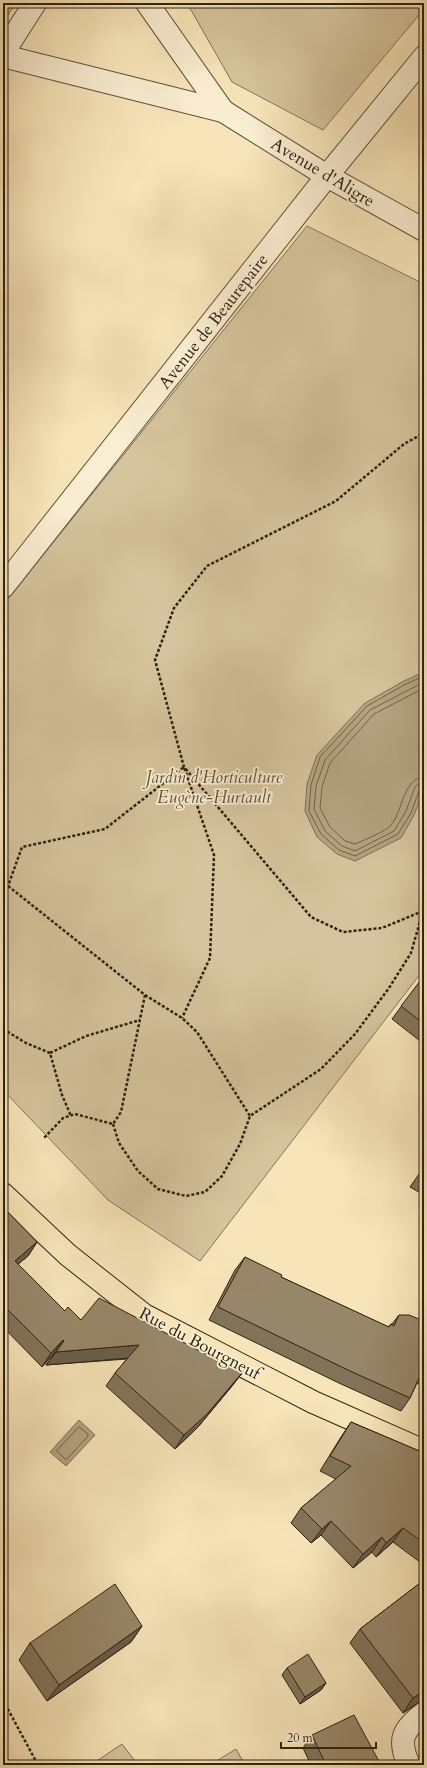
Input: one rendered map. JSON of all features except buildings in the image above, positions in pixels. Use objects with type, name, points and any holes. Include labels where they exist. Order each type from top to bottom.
[{"type":"main road","name":"Rue du Bourgneuf","points":[[3,1194],[63,1251],[144,1315],[313,1402],[424,1451]]},
{"type":"street","points":[[3,54],[35,3]]},
{"type":"street","name":"Avenue d'Aligre","points":[[147,3],[223,111]]},
{"type":"street","name":"Avenue d'Aligre","points":[[3,54],[223,111],[327,176],[424,230]]},
{"type":"street","name":"Avenue de Beaurepaire","points":[[3,587],[327,176],[424,57]]},
{"type":"street","points":[[409,1765],[403,1753],[402,1742],[404,1733],[413,1722],[424,1713]]},
{"type":"path","points":[[182,1018],[210,958],[214,855],[184,767],[155,660],[174,608],[207,566],[336,501],[404,444],[424,433]]},
{"type":"path","points":[[3,891],[8,886],[22,847],[105,829],[184,767]]},
{"type":"path","points":[[184,767],[311,917],[343,932],[382,928],[424,910]]},
{"type":"path","points":[[8,886],[145,995],[182,1018],[197,1032],[250,1116]]},
{"type":"path","points":[[145,995],[120,1112],[113,1124],[119,1143],[138,1171],[158,1189],[186,1196],[205,1192],[222,1176],[240,1144],[250,1116],[321,1070],[355,1034],[389,988],[411,953],[424,910]]},
{"type":"path","points":[[3,1029],[26,1043],[50,1053],[86,1036],[140,1020]]},
{"type":"path","points":[[50,1053],[62,1095],[71,1116]]},
{"type":"path","points":[[44,1138],[63,1118],[75,1114],[113,1124]]},
{"type":"path","points":[[3,1700],[38,1765]]},
{"type":"green space","points":[[3,3],[16,3],[3,22]]},
{"type":"green space","points":[[187,3],[424,3],[424,9],[323,130],[232,82]]},
{"type":"green space","name":"Jardin d'Horticulture Eugène-Hurtault","points":[[307,226],[424,284],[424,969],[200,1261],[108,1200],[3,1090],[3,605]]},
{"type":"green space","points":[[122,1744],[138,1765],[91,1765]]},
{"type":"green space","points":[[236,1749],[245,1765],[210,1765]]},
{"type":"water","points":[[424,672],[424,789],[414,815],[401,838],[355,861],[337,854],[317,837],[305,811],[307,784],[317,755],[365,703],[404,681]]},
{"type":"water","points":[[79,1420],[95,1435],[66,1466],[50,1452]]}]
